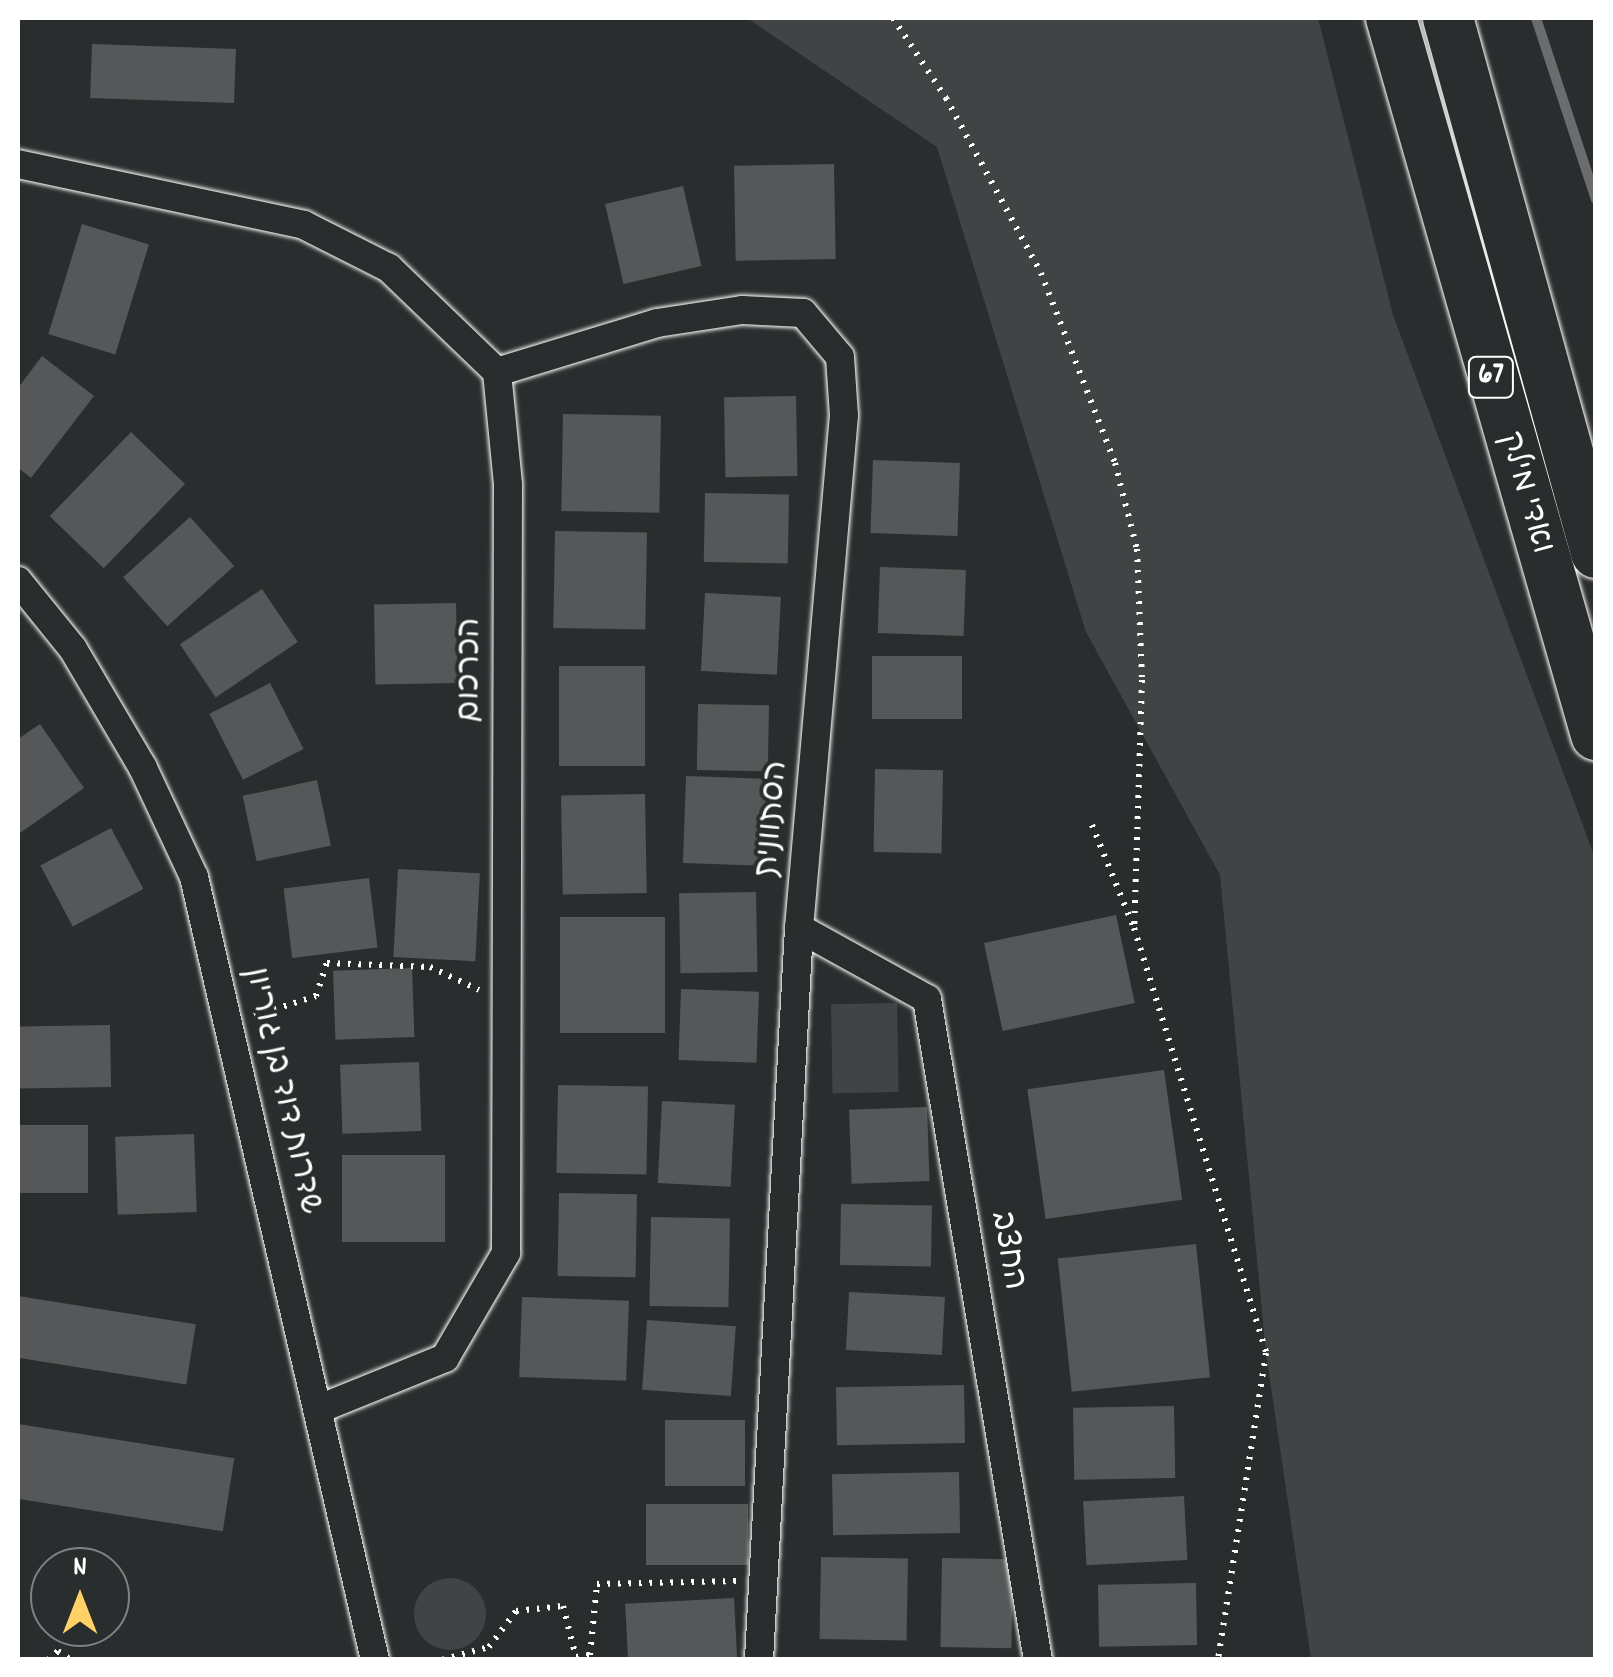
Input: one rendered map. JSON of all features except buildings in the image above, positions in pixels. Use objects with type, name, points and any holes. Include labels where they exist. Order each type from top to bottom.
[{"type":"highway","name":"ואדי מילק","points":[[1390,18],[1596,735]]},
{"type":"highway","name":"ואדי מילק","points":[[1448,18],[1596,553]]},
{"type":"street","points":[[18,164],[304,225],[389,268],[496,372]]},
{"type":"street","name":"הסתוונית","points":[[496,372],[657,323],[742,310],[803,313],[840,357],[844,416],[799,928],[758,1581],[759,1660]]},
{"type":"street","name":"הכרכום","points":[[321,1408],[445,1358],[506,1253],[508,486],[496,372]]},
{"type":"street","name":"שדרות דוד בן גוריון","points":[[18,580],[72,649],[142,768],[194,877],[321,1408],[375,1660]]},
{"type":"street","name":"החצב","points":[[799,928],[927,1000],[1038,1660]]},
{"type":"path","points":[[892,18],[946,98],[1041,273],[1115,463],[1137,549],[1142,680],[1134,928]]},
{"type":"path","points":[[1092,824],[1134,928],[1266,1353],[1218,1660]]},
{"type":"path","points":[[229,1024],[316,996],[327,963],[430,967],[506,1002]]},
{"type":"path","points":[[442,1660],[490,1647],[516,1611],[563,1606],[576,1657],[590,1654],[597,1584],[758,1581]]},
{"type":"path","points":[[48,1660],[58,1652],[71,1660]]},
{"type":"shaded area","points":[[747,18],[1318,18],[1393,315],[1595,858],[1595,1659],[1311,1659],[1266,1353],[1220,875],[1086,632],[937,147]]},
{"type":"shaded area","points":[[897,1003],[899,1092],[833,1093],[831,1004]]},
{"type":"shaded area","points":[[450,1578],[475,1589],[486,1614],[475,1639],[450,1650],[425,1639],[414,1614],[425,1589]]},
{"type":"waterway","points":[[1536,18],[1596,199]]}]
